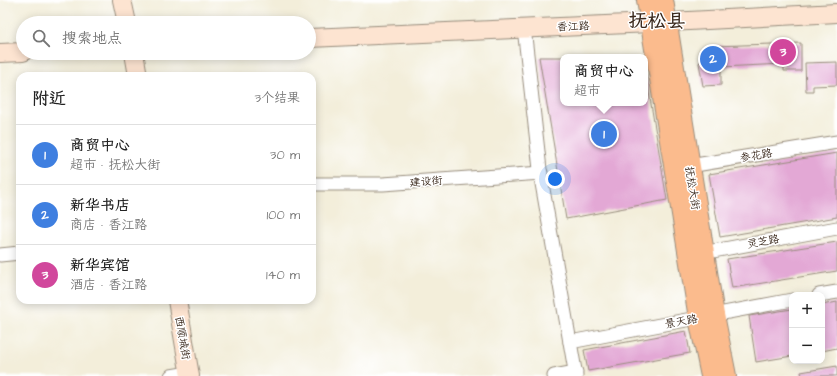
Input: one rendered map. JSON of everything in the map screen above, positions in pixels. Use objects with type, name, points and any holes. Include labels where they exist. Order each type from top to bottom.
[{"type":"main road","points":[[122,0],[125,16]]},
{"type":"main road","name":"抚松大街","points":[[647,0],[659,22]]},
{"type":"main road","name":"抚松大街","points":[[663,0],[659,22],[707,316],[711,376]]},
{"type":"main road","name":"香江路","points":[[316,38],[659,22],[837,12]]},
{"type":"main road","points":[[0,53],[16,52]]},
{"type":"main road","points":[[135,60],[137,72]]},
{"type":"main road","name":"西顺城街","points":[[178,304],[190,375]]},
{"type":"main road","name":"抚松大街","points":[[707,316],[726,376]]},
{"type":"street","points":[[524,28],[540,173],[576,374],[554,376]]},
{"type":"street","name":"参花路","points":[[682,167],[837,142]]},
{"type":"street","name":"建设街","points":[[316,184],[384,184],[540,173]]},
{"type":"street","name":"灵芝路","points":[[697,254],[837,228]]},
{"type":"street","points":[[0,255],[16,253]]},
{"type":"street","points":[[825,294],[837,292]]},
{"type":"street","name":"景天路","points":[[570,342],[789,301]]},
{"type":"street","points":[[171,376],[190,375]]},
{"type":"building","points":[[801,43],[801,71],[784,71],[784,64],[721,67],[721,85],[703,86],[699,63],[713,46]]},
{"type":"building","points":[[539,57],[560,57],[560,106],[648,106],[648,86],[667,200],[566,219]]},
{"type":"building","points":[[837,62],[837,85],[813,86],[813,91],[806,91],[805,63]]},
{"type":"building","points":[[837,153],[837,217],[720,237],[709,174]]},
{"type":"building","points":[[837,242],[837,271],[732,288],[727,259]]},
{"type":"building","points":[[837,302],[837,348],[825,350],[825,328],[825,304]]},
{"type":"building","points":[[789,309],[789,356],[756,362],[749,316]]},
{"type":"building","points":[[686,331],[690,353],[588,371],[584,350]]},
{"type":"building","points":[[837,366],[837,376],[802,376],[801,372]]},
{"type":"place","name":"新华宾馆","points":[[783,52]]},
{"type":"place","name":"新华书店","points":[[713,59]]},
{"type":"place","name":"商贸中心","points":[[604,134]]},
{"type":"district","name":"抚松县","points":[[657,20]]}]
